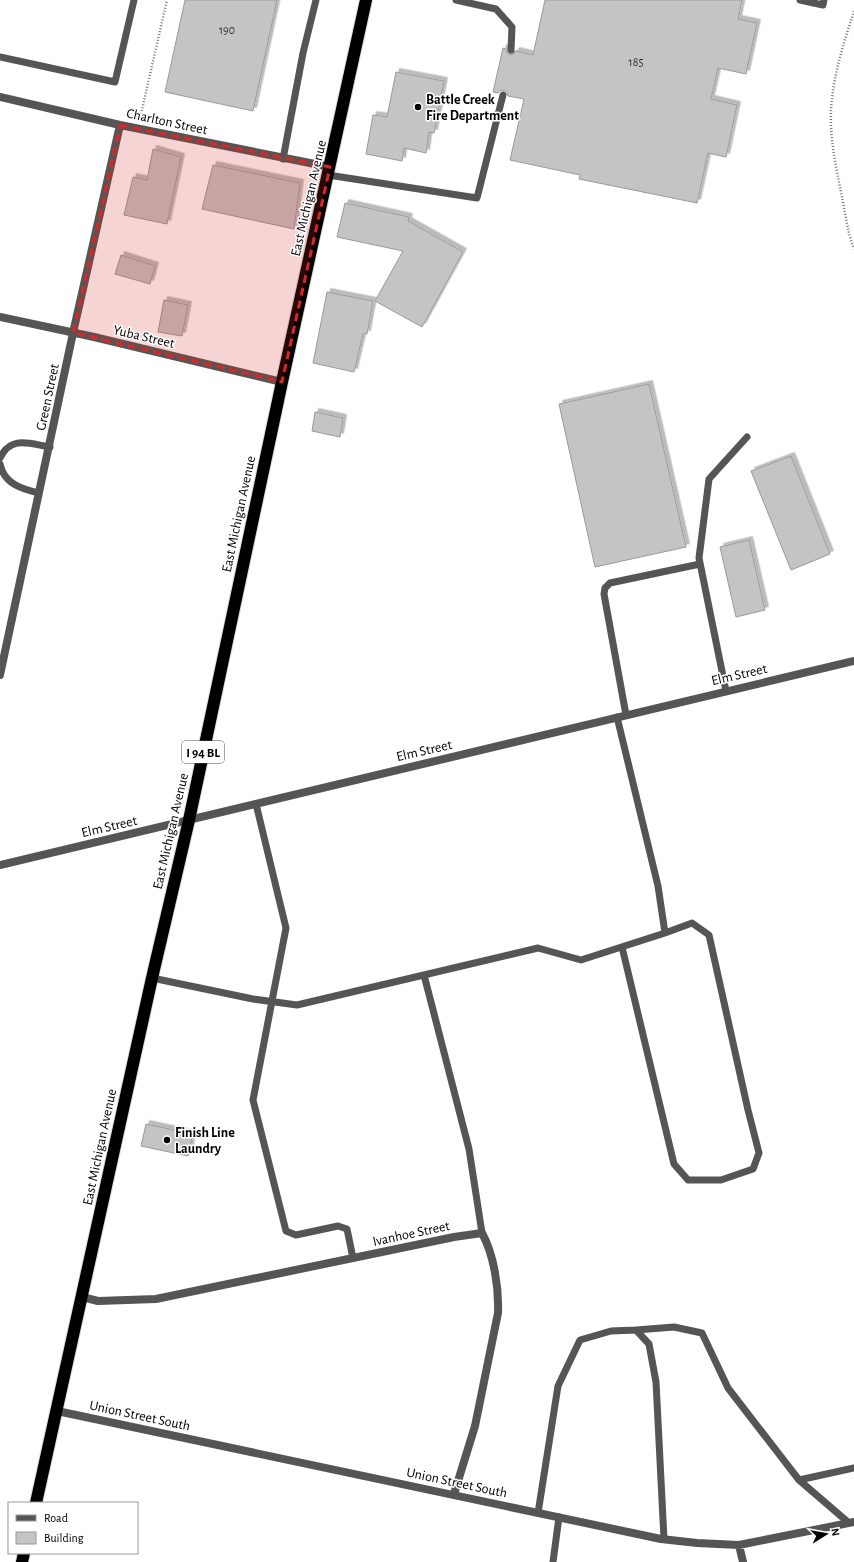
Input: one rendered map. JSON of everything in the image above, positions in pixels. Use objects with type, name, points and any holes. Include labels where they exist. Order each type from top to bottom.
[{"type":"highway","name":"East Michigan Avenue","points":[[36,1502],[152,978],[189,820],[282,382],[366,0]]},
{"type":"street","name":"Charlton Street","points":[[0,98],[283,159],[329,171]]},
{"type":"street","name":"Green Street","points":[[0,676],[50,447],[73,333],[120,125]]},
{"type":"street","name":"Yuba Street","points":[[0,317],[282,382]]},
{"type":"street","name":"Elm Street","points":[[0,865],[854,661]]},
{"type":"street","name":"Ivanhoe Street","points":[[82,1297],[98,1301],[156,1299],[454,1237],[482,1233]]},
{"type":"street","points":[[454,1494],[475,1426],[498,1313],[498,1298],[489,1246],[482,1233]]},
{"type":"street","name":"Union Street South","points":[[57,1411],[664,1539],[697,1543],[739,1545],[851,1523]]},
{"type":"street","points":[[739,1545],[743,1562]]},
{"type":"lane","points":[[0,57],[115,82],[134,0]]},
{"type":"lane","points":[[283,159],[303,53],[316,0]]},
{"type":"lane","points":[[456,0],[496,9],[512,27],[511,50]]},
{"type":"lane","points":[[800,0],[823,5],[824,0]]},
{"type":"lane","points":[[329,171],[477,198],[503,95]]},
{"type":"lane","points":[[726,691],[698,558],[709,480],[747,437]]},
{"type":"lane","points":[[0,458],[4,450],[12,444],[20,442],[50,447]]},
{"type":"lane","points":[[0,464],[5,477],[11,483],[26,490],[40,493]]},
{"type":"lane","points":[[626,715],[604,594],[605,588],[610,583],[700,564]]},
{"type":"lane","points":[[617,717],[658,886],[665,933]]},
{"type":"lane","points":[[256,804],[286,928],[253,1100],[286,1231],[296,1236],[338,1226],[347,1229],[353,1258]]},
{"type":"lane","points":[[152,978],[253,999],[297,1005],[538,948],[581,960],[692,923],[709,935],[759,1153],[753,1169],[721,1180],[688,1180],[674,1164],[622,947]]},
{"type":"lane","points":[[424,975],[469,1149],[482,1233]]},
{"type":"lane","points":[[538,1513],[558,1386],[580,1340],[611,1331],[674,1327],[702,1333],[728,1388],[799,1480],[851,1523]]},
{"type":"lane","points":[[636,1330],[649,1344],[656,1382],[664,1539]]},
{"type":"lane","points":[[799,1480],[854,1468]]},
{"type":"lane","points":[[553,1562],[559,1517]]},
{"type":"path","points":[[142,114],[167,0]]},
{"type":"path","points":[[854,11],[838,66],[832,99],[831,124],[835,159],[847,222],[854,248]]},
{"type":"highlighted area","points":[[120,125],[330,167],[282,382],[73,333]]},
{"type":"building","points":[[185,0],[277,0],[253,111],[165,92]]},
{"type":"building","points":[[545,0],[742,0],[738,19],[757,23],[746,74],[718,68],[711,99],[737,105],[726,157],[708,153],[697,203],[579,179],[580,175],[510,160],[524,99],[508,96],[507,92],[504,90],[498,93],[493,92],[503,48],[506,49],[507,53],[510,55],[514,54],[516,51],[533,55]]},
{"type":"building","points":[[396,72],[444,81],[434,133],[429,132],[426,153],[404,148],[402,161],[366,154],[373,115],[387,117]]},
{"type":"building","points":[[153,149],[181,157],[167,224],[124,215],[133,177],[147,180]]},
{"type":"building","points":[[213,165],[300,183],[294,229],[202,209]]},
{"type":"building","points":[[345,203],[409,217],[408,221],[463,252],[422,327],[375,301],[403,251],[337,237]]},
{"type":"building","points":[[121,255],[155,266],[150,284],[115,274]]},
{"type":"building","points":[[327,292],[373,301],[367,334],[363,334],[354,372],[313,363]]},
{"type":"building","points":[[164,300],[188,305],[182,336],[158,332]]},
{"type":"building","points":[[649,384],[686,547],[595,567],[559,404]]},
{"type":"building","points":[[315,412],[343,418],[340,437],[312,431]]},
{"type":"building","points":[[791,456],[830,554],[791,570],[751,471]]},
{"type":"building","points":[[749,540],[765,610],[736,617],[720,547]]},
{"type":"building","name":"Finish Line Laundry","points":[[146,1124],[193,1134],[188,1156],[141,1146]]},
{"type":"place","name":"Battle Creek Fire Department","points":[[418,107]]},
{"type":"place","name":"Finish Line Laundry","points":[[167,1140]]}]
